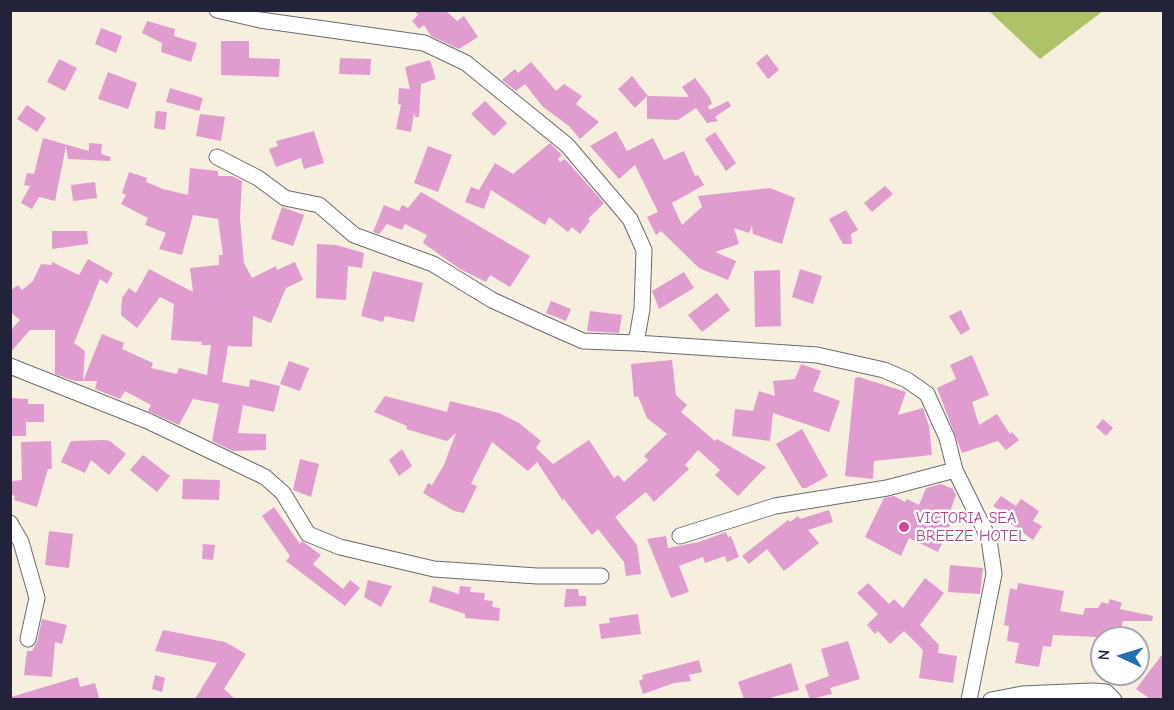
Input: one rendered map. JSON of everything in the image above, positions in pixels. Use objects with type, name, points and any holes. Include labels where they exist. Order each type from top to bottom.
[{"type":"street","points":[[217,10],[260,20],[424,44],[466,63],[508,96],[567,145],[630,219],[639,234],[644,250],[642,309],[636,343]]},
{"type":"street","points":[[217,157],[258,178],[285,198],[319,205],[354,235],[433,264],[492,300],[583,341],[817,355],[884,370],[907,380],[927,394],[947,438],[955,470],[989,539],[994,574],[969,699]]},
{"type":"street","points":[[10,366],[148,421],[265,477],[283,493],[308,534],[340,547],[434,569],[537,576],[601,576]]},
{"type":"street","points":[[680,536],[775,506],[887,488],[955,470]]},
{"type":"street","points":[[10,523],[21,542],[37,598],[28,639]]},
{"type":"street","points":[[991,699],[1022,694],[1092,691],[1106,692],[1114,699]]},
{"type":"green space","points":[[989,11],[1103,11],[1040,59]]},
{"type":"building","points":[[414,10],[445,10],[457,21],[464,16],[478,37],[459,49],[431,36],[424,25],[419,29],[412,21],[418,15]]},
{"type":"building","points":[[147,21],[175,29],[174,36],[197,43],[191,62],[161,52],[162,43],[142,33]]},
{"type":"building","points":[[101,28],[122,36],[116,53],[95,44]]},
{"type":"building","points":[[221,41],[249,41],[249,58],[280,59],[279,77],[221,75]]},
{"type":"building","points":[[767,54],[779,70],[768,79],[756,63]]},
{"type":"building","points":[[340,58],[371,59],[370,75],[339,74]]},
{"type":"building","points":[[59,59],[77,68],[65,91],[47,82]]},
{"type":"building","points":[[430,60],[436,79],[421,84],[419,117],[415,117],[414,113],[411,132],[396,129],[401,105],[398,104],[399,88],[410,89],[405,67]]},
{"type":"building","points":[[531,62],[556,91],[564,84],[582,96],[576,104],[599,122],[580,139],[569,126],[543,107],[525,84],[516,91],[502,80],[515,69],[518,73]]},
{"type":"building","points":[[108,72],[137,83],[128,109],[98,99]]},
{"type":"building","points":[[632,76],[648,96],[689,97],[682,87],[695,78],[710,98],[712,104],[708,106],[710,110],[728,101],[731,106],[715,117],[718,121],[707,123],[696,108],[678,120],[647,119],[647,96],[635,108],[618,89]]},
{"type":"building","points":[[170,88],[203,98],[199,111],[166,102]]},
{"type":"building","points":[[485,101],[507,123],[494,136],[471,114]]},
{"type":"building","points":[[27,105],[46,118],[37,132],[17,119]]},
{"type":"building","points":[[156,111],[167,112],[165,130],[154,128]]},
{"type":"building","points":[[200,114],[225,117],[221,141],[196,136]]},
{"type":"building","points":[[314,131],[324,163],[304,169],[301,158],[276,167],[269,149],[278,146],[276,141]]},
{"type":"building","points":[[616,131],[627,151],[653,138],[664,160],[684,151],[695,176],[698,175],[704,185],[672,203],[682,225],[702,207],[698,196],[770,188],[795,198],[782,244],[753,234],[752,226],[749,233],[734,228],[739,244],[715,252],[736,261],[728,280],[699,268],[661,231],[656,235],[647,217],[658,212],[635,165],[619,179],[590,146]]},
{"type":"building","points":[[715,132],[736,163],[726,171],[705,139]]},
{"type":"building","points":[[43,138],[89,151],[89,143],[102,144],[101,154],[111,157],[110,161],[68,159],[66,146],[55,201],[39,197],[32,209],[21,203],[30,186],[24,185],[27,173],[34,174]]},
{"type":"building","points":[[550,143],[562,155],[558,159],[560,162],[565,159],[604,203],[588,219],[590,221],[580,234],[572,227],[568,232],[549,217],[545,225],[491,190],[484,209],[465,202],[471,187],[479,190],[495,163],[513,174]]},
{"type":"building","points":[[428,146],[452,155],[438,192],[414,183]]},
{"type":"building","points":[[190,168],[218,171],[218,176],[232,176],[242,181],[240,218],[244,263],[252,278],[276,266],[277,270],[295,262],[303,280],[286,288],[271,323],[253,316],[252,347],[228,346],[222,382],[249,387],[250,379],[280,386],[274,412],[243,405],[238,433],[266,434],[266,450],[233,451],[212,441],[219,404],[193,399],[179,425],[148,411],[151,405],[125,391],[120,399],[95,389],[97,381],[83,381],[102,334],[124,343],[122,349],[153,363],[151,368],[177,374],[179,368],[207,375],[211,345],[201,345],[202,342],[171,340],[174,304],[160,297],[137,328],[121,315],[122,298],[129,288],[136,293],[149,269],[193,292],[190,268],[219,265],[219,255],[223,255],[218,219],[193,215],[182,255],[159,249],[166,233],[145,225],[148,218],[121,204],[126,195],[122,193],[129,172],[147,178],[146,182],[163,189],[188,195]]},
{"type":"building","points":[[95,182],[97,198],[73,201],[71,185]]},
{"type":"building","points":[[885,186],[893,194],[872,212],[864,203]]},
{"type":"building","points":[[421,192],[530,256],[510,287],[490,275],[486,282],[460,269],[423,243],[427,235],[405,224],[402,230],[387,224],[379,234],[373,232],[384,205],[399,211],[402,205],[408,208]]},
{"type":"building","points":[[282,207],[304,215],[293,246],[271,239]]},
{"type":"building","points":[[846,210],[858,230],[851,234],[852,244],[843,244],[829,219]]},
{"type":"building","points":[[52,231],[87,231],[88,244],[52,249]]},
{"type":"building","points":[[317,244],[336,245],[364,253],[362,268],[348,266],[346,300],[316,298]]},
{"type":"building","points":[[88,259],[113,273],[107,284],[100,279],[74,343],[85,351],[83,381],[75,381],[55,374],[55,330],[30,330],[10,353],[10,331],[20,320],[10,312],[10,291],[18,285],[22,290],[33,281],[41,264],[52,265],[52,262],[79,275]]},
{"type":"building","points":[[800,269],[822,276],[813,304],[792,297]]},
{"type":"building","points":[[780,270],[781,326],[755,327],[754,271]]},
{"type":"building","points":[[373,271],[423,283],[414,322],[385,316],[383,322],[361,316]]},
{"type":"building","points":[[684,272],[694,288],[659,309],[652,291]]},
{"type":"building","points":[[717,293],[730,310],[702,332],[688,315]]},
{"type":"building","points":[[551,301],[571,309],[566,321],[546,313]]},
{"type":"building","points":[[961,310],[970,329],[961,335],[949,316]]},
{"type":"building","points":[[590,311],[622,315],[619,333],[587,331]]},
{"type":"building","points":[[972,355],[989,395],[972,402],[979,425],[997,414],[1010,434],[1012,432],[1019,440],[1006,450],[998,441],[962,453],[937,388],[956,379],[950,365]]},
{"type":"building","points":[[672,360],[676,395],[687,405],[681,412],[715,441],[717,439],[766,467],[738,496],[715,475],[720,470],[698,450],[685,465],[689,469],[654,502],[646,492],[615,517],[637,545],[641,574],[626,576],[624,562],[598,529],[592,535],[563,498],[563,501],[537,462],[528,471],[492,442],[471,484],[477,486],[464,513],[454,511],[423,493],[428,483],[432,485],[444,465],[456,433],[447,441],[406,429],[407,426],[374,412],[385,396],[447,412],[450,401],[499,413],[519,423],[541,441],[536,448],[553,464],[589,440],[614,478],[618,475],[624,482],[648,460],[644,456],[667,434],[647,418],[638,396],[634,397],[631,364]]},
{"type":"building","points":[[289,361],[309,368],[300,391],[280,384]]},
{"type":"building","points":[[801,364],[821,371],[813,391],[840,401],[829,432],[773,413],[770,441],[732,436],[735,409],[753,411],[759,391],[775,396],[773,381],[795,379]]},
{"type":"building","points":[[859,377],[906,392],[898,415],[923,408],[929,426],[932,455],[874,461],[873,479],[845,476],[855,378]]},
{"type":"building","points":[[10,398],[28,399],[28,404],[44,404],[44,422],[26,422],[26,436],[10,436]]},
{"type":"building","points":[[1103,419],[1113,428],[1106,436],[1096,427]]},
{"type":"building","points":[[802,429],[828,476],[806,488],[802,488],[776,444]]},
{"type":"building","points":[[51,441],[52,469],[48,469],[37,507],[14,500],[15,496],[10,494],[12,481],[22,480],[21,442]]},
{"type":"building","points":[[71,441],[110,441],[126,454],[109,475],[91,460],[85,473],[61,462]]},
{"type":"building","points":[[402,449],[412,466],[399,476],[389,460]]},
{"type":"building","points":[[143,455],[170,476],[157,492],[130,470]]},
{"type":"building","points":[[300,459],[319,464],[311,497],[293,490]]},
{"type":"building","points":[[183,479],[220,480],[219,500],[182,499]]},
{"type":"building","points":[[941,484],[953,489],[956,495],[948,517],[953,519],[938,552],[909,538],[901,556],[865,537],[884,498],[894,496],[905,502],[907,499],[919,505],[926,488]]},
{"type":"building","points":[[1001,496],[1016,506],[1021,499],[1039,511],[1033,521],[1042,526],[1033,540],[996,513],[998,509],[993,506]]},
{"type":"building","points":[[274,507],[300,544],[302,541],[321,555],[313,564],[343,589],[350,580],[360,588],[345,606],[286,561],[290,556],[262,516]]},
{"type":"building","points":[[829,510],[833,522],[808,530],[819,543],[784,571],[767,549],[749,564],[742,556],[788,520],[790,522],[798,516],[800,519]]},
{"type":"building","points":[[49,531],[73,534],[69,568],[45,565]]},
{"type":"building","points":[[726,532],[728,537],[731,536],[739,557],[727,562],[725,556],[705,563],[703,557],[679,566],[689,592],[671,598],[647,539],[666,536],[668,548],[699,542]]},
{"type":"building","points":[[203,544],[215,545],[213,560],[202,559]]},
{"type":"building","points":[[950,565],[983,568],[980,594],[948,592]]},
{"type":"building","points":[[925,578],[944,593],[920,625],[939,645],[938,653],[957,656],[953,683],[919,678],[923,650],[904,631],[890,644],[878,631],[875,634],[867,625],[878,614],[857,593],[868,583],[889,604],[894,599],[903,608]]},
{"type":"building","points":[[368,580],[392,586],[381,607],[364,597]]},
{"type":"building","points":[[1018,583],[1064,591],[1060,611],[1083,615],[1085,608],[1098,608],[1102,602],[1108,604],[1110,599],[1122,603],[1120,609],[1153,616],[1152,621],[1123,621],[1122,626],[1090,626],[1090,637],[1053,635],[1051,647],[1043,646],[1039,667],[1015,663],[1019,643],[1007,641],[1009,626],[1004,625],[1010,588],[1017,590]]},
{"type":"building","points":[[433,586],[459,594],[460,586],[471,587],[470,592],[485,593],[484,600],[493,601],[492,607],[500,608],[499,621],[465,618],[465,614],[429,602]]},
{"type":"building","points":[[566,589],[578,589],[579,596],[586,596],[586,606],[564,607]]},
{"type":"building","points":[[638,614],[641,634],[601,639],[599,624],[610,623],[609,618]]},
{"type":"building","points":[[42,619],[67,625],[62,644],[55,642],[52,677],[24,675],[27,651],[32,651],[37,642]]},
{"type":"building","points":[[163,630],[225,642],[246,654],[224,689],[235,699],[195,699],[217,663],[155,651]]},
{"type":"building","points":[[848,641],[860,679],[830,688],[832,694],[810,699],[805,685],[829,676],[821,649]]},
{"type":"building","points":[[1164,652],[1164,695],[1160,699],[1150,699],[1136,689],[1138,686],[1150,686],[1150,670]]},
{"type":"building","points":[[699,660],[702,672],[689,675],[691,681],[674,683],[643,694],[639,681],[643,679],[642,675]]},
{"type":"building","points":[[791,663],[799,690],[766,699],[744,699],[738,682]]},
{"type":"building","points":[[155,675],[165,678],[162,692],[152,689]]},
{"type":"building","points":[[78,677],[80,687],[95,683],[99,698],[11,699],[11,697]]},
{"type":"place","name":"VICTORIA SEA BREEZE HOTEL","points":[[904,527]]}]
